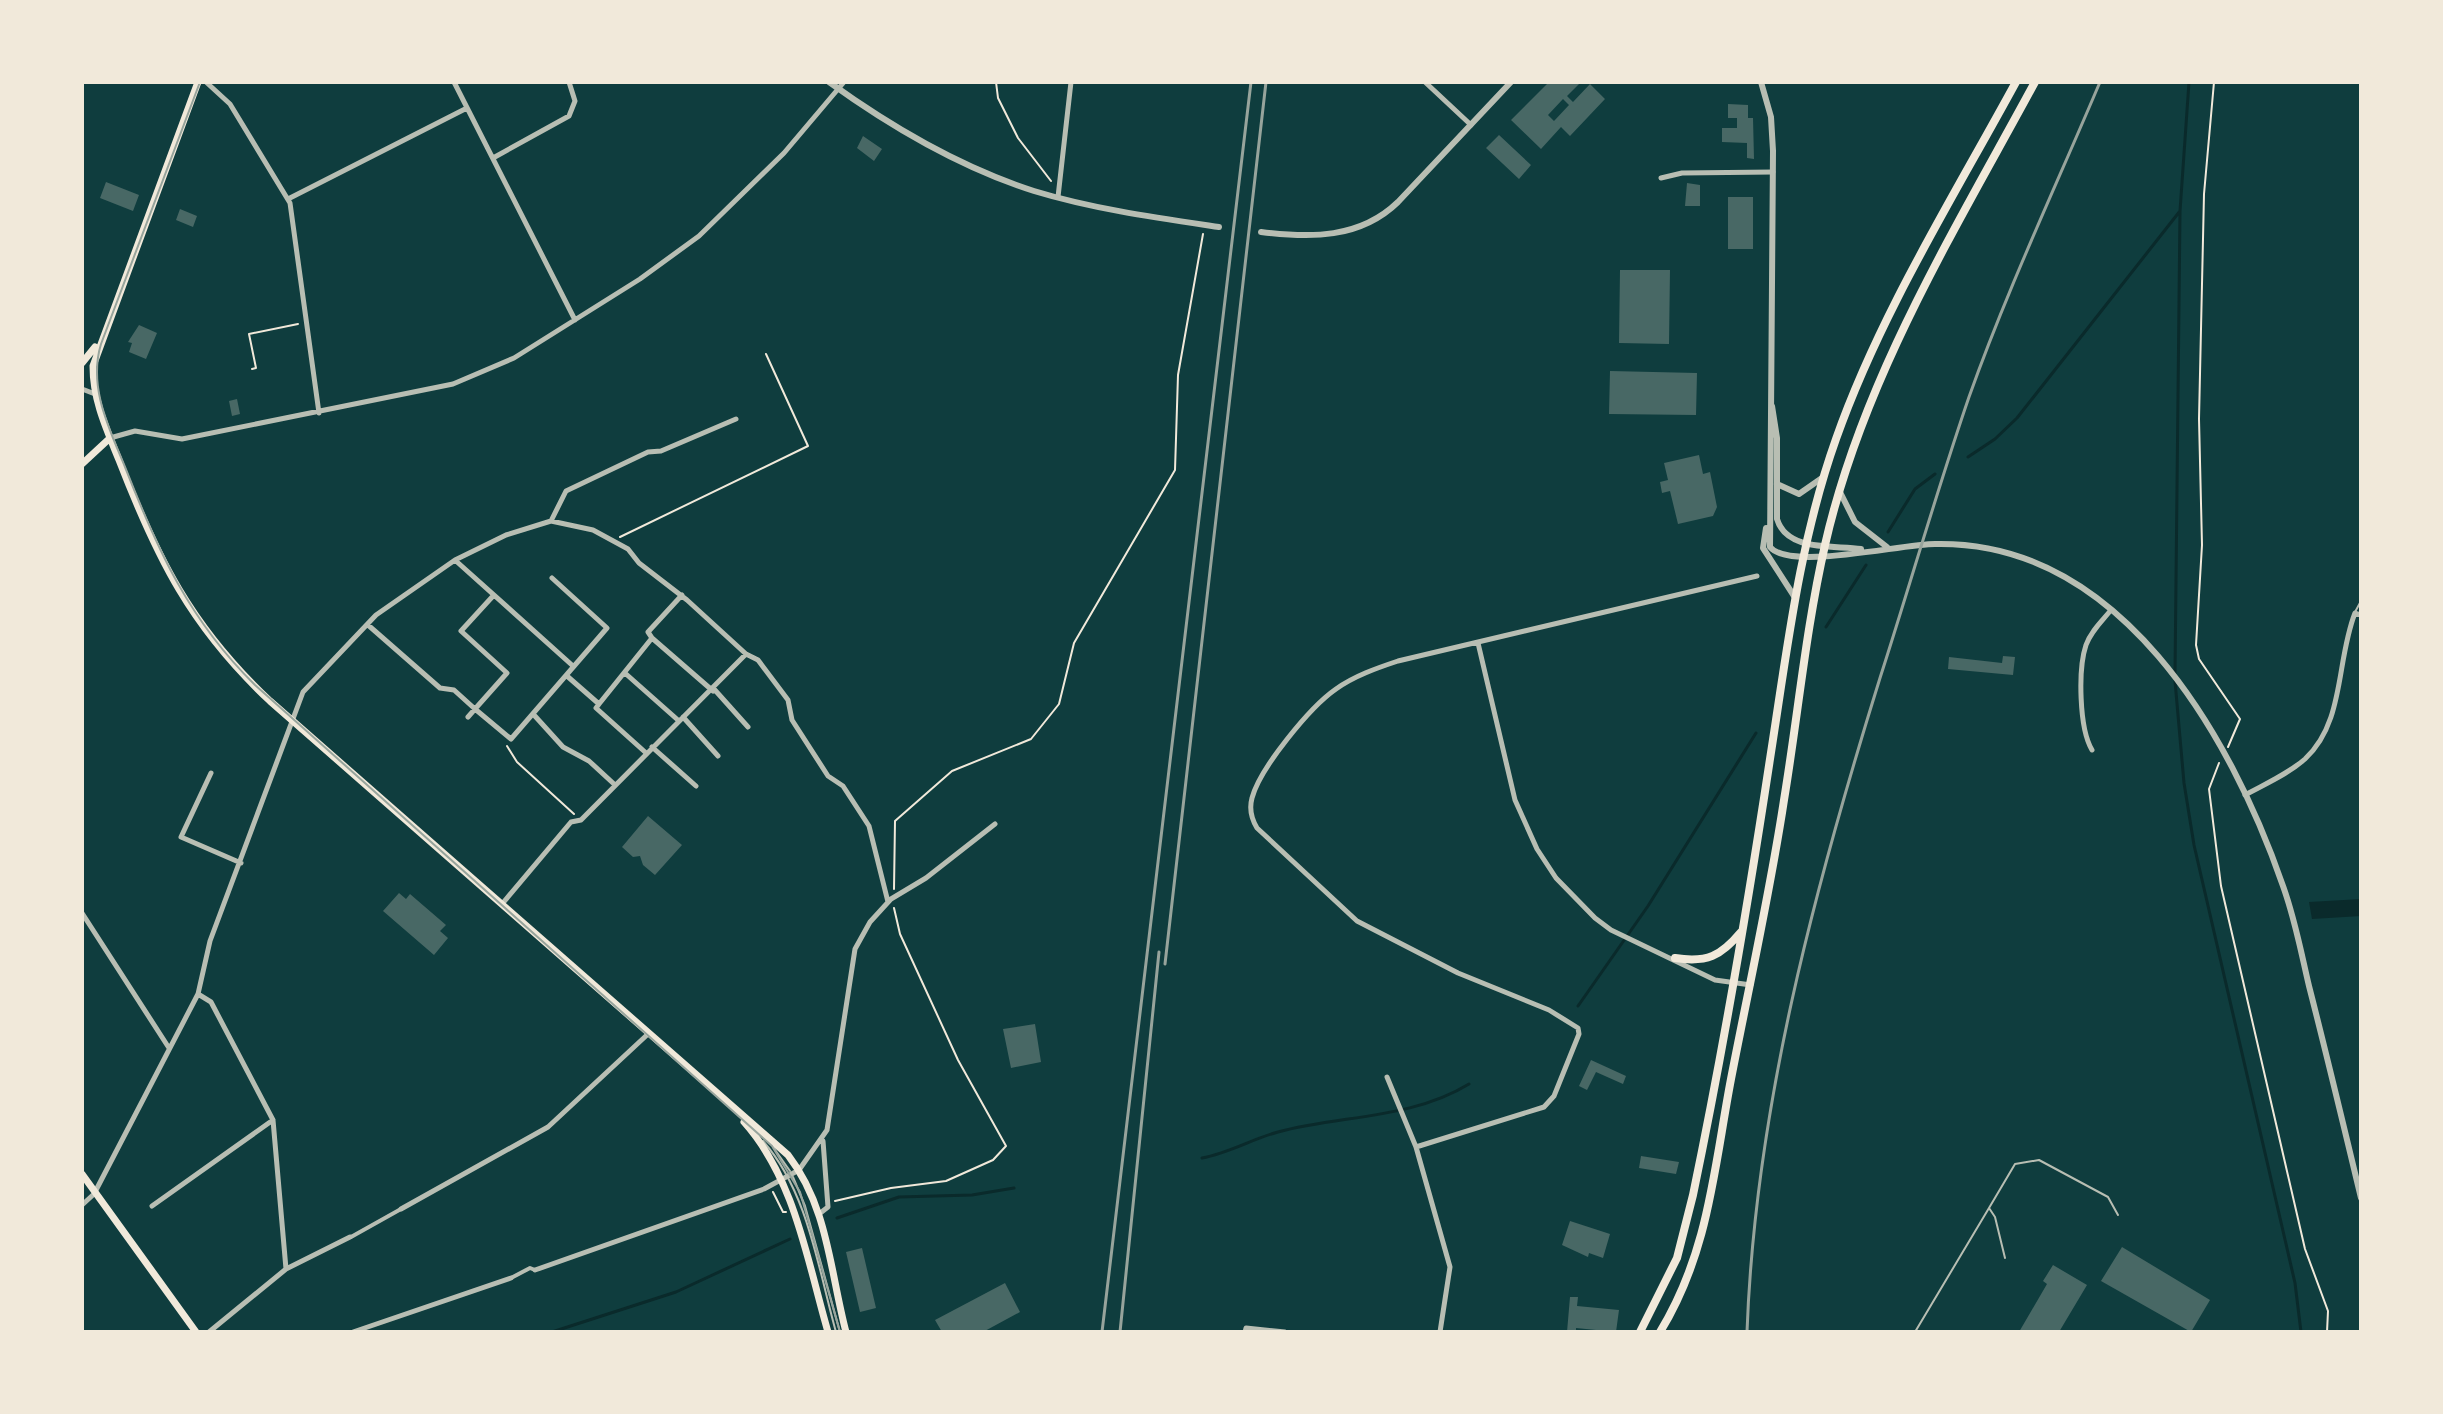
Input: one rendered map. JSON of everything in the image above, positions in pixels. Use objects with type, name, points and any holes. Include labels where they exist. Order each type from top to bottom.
[{"type":"main road","points":[[1640,1332],[1666,1283],[1683,1240],[1733,982],[1794,596],[1836,438],[1881,336],[2016,82]]},
{"type":"main road","points":[[1660,1332],[1689,1272],[1714,1192],[1825,546],[1840,492],[1862,426],[1912,311],[2035,82]]},
{"type":"main road","points":[[201,84],[99,343],[93,366],[95,394],[153,545],[182,598],[227,657],[290,720],[772,1140],[791,1176],[828,1332]]},
{"type":"main road","points":[[82,363],[99,343]]},
{"type":"main road","points":[[82,464],[110,438]]},
{"type":"main road","points":[[1675,958],[1712,959],[1730,946],[1741,931]]},
{"type":"main road","points":[[732,1108],[791,1176],[819,1214],[846,1332]]},
{"type":"main road","points":[[82,1174],[196,1332]]},
{"type":"street","points":[[454,82],[575,320]]},
{"type":"street","points":[[493,158],[569,116],[575,101],[569,82]]},
{"type":"street","points":[[829,82],[972,167],[1058,197],[1219,227]]},
{"type":"street","points":[[110,438],[129,431],[180,440],[471,379],[505,363],[699,236],[784,153],[844,82]]},
{"type":"street","points":[[1058,197],[1071,82]]},
{"type":"street","points":[[1425,82],[1471,125]]},
{"type":"street","points":[[1261,232],[1331,234],[1372,221],[1398,202],[1511,82]]},
{"type":"street","points":[[1761,82],[1771,117],[1773,172],[1768,541],[1774,552],[1803,557],[1823,558],[1887,547],[1982,546],[2039,563],[2068,577],[2111,610],[2164,664],[2231,767],[2283,884],[2297,929],[2361,1198]]},
{"type":"street","points":[[201,84],[230,104],[288,199],[319,413]]},
{"type":"street","points":[[288,199],[467,108]]},
{"type":"street","points":[[1661,178],[1682,173],[1773,172]]},
{"type":"street","points":[[82,389],[95,394]]},
{"type":"street","points":[[1771,399],[1777,438],[1779,526],[1787,536],[1807,542],[1866,549]]},
{"type":"street","points":[[551,521],[566,491],[632,463],[648,452],[661,451],[736,419]]},
{"type":"street","points":[[1777,484],[1799,494],[1825,476]]},
{"type":"street","points":[[1840,492],[1855,522],[1887,547]]},
{"type":"street","points":[[82,1205],[94,1194],[198,994],[210,941],[303,692],[368,625],[455,560],[506,535],[551,521],[593,530],[614,541],[682,595],[746,654],[758,660],[788,700],[792,720],[828,776],[843,786],[869,826],[891,899]]},
{"type":"street","points":[[1767,525],[1763,548],[1794,596]]},
{"type":"street","points":[[455,560],[573,666]]},
{"type":"street","points":[[1416,1147],[1544,1107],[1554,1096],[1579,1034],[1572,1023],[1557,1014],[1458,973],[1357,921],[1257,828],[1250,811],[1254,791],[1295,730],[1339,687],[1398,661],[1757,576]]},
{"type":"street","points":[[368,625],[440,688],[454,690],[511,739],[607,628],[552,578]]},
{"type":"street","points":[[682,595],[648,632],[713,690],[748,727]]},
{"type":"street","points":[[468,717],[507,673],[461,631],[493,596]]},
{"type":"street","points":[[2092,750],[2083,724],[2083,662],[2091,634],[2111,610]]},
{"type":"street","points":[[2245,795],[2304,760],[2325,736],[2336,699],[2345,637],[2358,614]]},
{"type":"street","points":[[645,752],[596,708],[652,638]]},
{"type":"street","points":[[1478,643],[1508,774],[1524,824],[1546,865],[1595,918],[1620,935],[1675,958],[1715,980],[1751,985]]},
{"type":"street","points":[[502,904],[571,822],[581,820],[645,752],[713,690],[746,654]]},
{"type":"street","points":[[626,674],[681,719],[718,756]]},
{"type":"street","points":[[567,676],[599,704]]},
{"type":"street","points":[[534,715],[563,747],[589,761],[614,784]]},
{"type":"street","points":[[652,747],[696,786]]},
{"type":"street","points":[[211,773],[181,837],[241,863]]},
{"type":"street","points":[[819,1214],[827,1205],[823,1140],[855,949],[870,922],[891,899],[926,878],[995,824]]},
{"type":"street","points":[[82,913],[170,1049]]},
{"type":"street","points":[[198,994],[211,1002],[273,1120],[286,1269]]},
{"type":"street","points":[[209,1332],[286,1269],[548,1127],[648,1034]]},
{"type":"street","points":[[1387,1077],[1416,1147],[1450,1267],[1440,1332]]},
{"type":"street","points":[[152,1206],[273,1120]]},
{"type":"street","points":[[353,1332],[511,1278],[530,1268],[535,1270],[791,1176],[823,1140]]},
{"type":"street","points":[[1246,1330],[1285,1332]]},
{"type":"lane","points":[[2358,614],[2361,601]]},
{"type":"lane","points":[[1915,1332],[2015,1164],[2028,1159],[2039,1160],[2108,1197],[2118,1215]]},
{"type":"lane","points":[[791,1176],[805,1206],[838,1332]]},
{"type":"lane","points":[[1989,1208],[1995,1217],[2005,1258]]},
{"type":"path","points":[[996,82],[998,98],[1018,138],[1049,176],[1058,197]]},
{"type":"path","points":[[2214,82],[2204,194],[2199,419],[2202,545],[2196,645],[2198,656],[2241,722],[2211,778],[2210,805],[2228,920],[2307,1259],[2328,1311],[2327,1332]]},
{"type":"path","points":[[827,1205],[891,1188],[946,1181],[993,1160],[1006,1146],[936,1014],[900,934],[891,899],[895,821],[952,771],[1019,747],[1042,729],[1063,693],[1074,643],[1174,473],[1180,363],[1204,225]]},
{"type":"path","points":[[252,369],[256,368],[249,334],[307,323]]},
{"type":"path","points":[[614,541],[808,446],[766,354]]},
{"type":"path","points":[[511,739],[507,751],[581,820]]},
{"type":"water","points":[[2361,899],[2361,916],[2312,919],[2309,902]]},
{"type":"building","points":[[1549,82],[1581,82],[1567,96],[1573,102],[1590,84],[1605,99],[1570,136],[1561,127],[1541,149],[1511,120]],"holes":[[[1563,99],[1569,105],[1554,121],[1548,115]]]},
{"type":"building","points":[[1728,104],[1748,105],[1748,118],[1753,118],[1754,159],[1747,158],[1747,143],[1722,142],[1722,128],[1737,128],[1737,118],[1728,118]]},
{"type":"building","points":[[1499,135],[1531,165],[1519,179],[1486,148]]},
{"type":"building","points":[[863,136],[882,149],[874,161],[857,148]]},
{"type":"building","points":[[106,182],[139,195],[133,211],[100,198]]},
{"type":"building","points":[[1687,183],[1700,185],[1700,206],[1685,206]]},
{"type":"building","points":[[1728,197],[1753,197],[1753,249],[1728,249]]},
{"type":"building","points":[[180,209],[197,216],[193,227],[176,220]]},
{"type":"building","points":[[1620,270],[1670,270],[1669,344],[1619,343]]},
{"type":"building","points":[[139,325],[157,333],[146,359],[129,352],[132,343],[128,342]]},
{"type":"building","points":[[1610,371],[1697,373],[1696,415],[1609,414]]},
{"type":"building","points":[[237,399],[240,414],[232,416],[229,401]]},
{"type":"building","points":[[1699,455],[1703,474],[1710,472],[1717,507],[1713,516],[1678,524],[1670,491],[1662,493],[1660,482],[1668,480],[1664,463]]},
{"type":"building","points":[[2003,656],[2015,657],[2013,675],[1948,669],[1949,657],[2002,663]]},
{"type":"building","points":[[648,816],[682,845],[655,875],[643,865],[640,856],[633,857],[622,847]]},
{"type":"building","points":[[399,893],[406,899],[410,894],[446,925],[440,931],[448,938],[434,955],[383,911]]},
{"type":"building","points":[[1035,1024],[1041,1062],[1011,1068],[1003,1029]]},
{"type":"building","points":[[1591,1060],[1626,1076],[1623,1084],[1596,1072],[1587,1090],[1579,1086]]},
{"type":"building","points":[[1641,1156],[1679,1162],[1676,1174],[1639,1168]]},
{"type":"building","points":[[1570,1221],[1610,1234],[1603,1258],[1589,1253],[1588,1257],[1562,1245]]},
{"type":"building","points":[[2122,1247],[2210,1300],[2191,1332],[2101,1281]]},
{"type":"building","points":[[862,1248],[876,1308],[860,1312],[846,1252]]},
{"type":"building","points":[[2053,1265],[2087,1285],[2059,1332],[2019,1332],[2047,1284],[2043,1281]]},
{"type":"building","points":[[1005,1283],[1020,1312],[983,1332],[942,1332],[935,1320]]},
{"type":"building","points":[[1570,1297],[1578,1297],[1577,1306],[1619,1310],[1616,1332],[1576,1328],[1576,1332],[1567,1332]]},
{"type":"waterway","points":[[2175,674],[2180,211],[2189,82]]},
{"type":"waterway","points":[[1968,457],[1995,439],[2017,418],[2180,211]]},
{"type":"waterway","points":[[1888,532],[1915,489],[1935,474]]},
{"type":"waterway","points":[[1826,627],[1866,565]]},
{"type":"waterway","points":[[2175,681],[2184,783],[2194,845],[2295,1283],[2301,1332]]},
{"type":"waterway","points":[[1578,1006],[1648,906],[1756,733]]},
{"type":"waterway","points":[[1202,1158],[1302,1126],[1424,1104],[1469,1084]]},
{"type":"waterway","points":[[837,1218],[899,1197],[972,1195],[1014,1188]]},
{"type":"waterway","points":[[552,1332],[676,1292],[790,1239]]},
{"type":"tram line","points":[[200,82],[101,344],[98,360],[102,407],[163,556],[211,635],[255,685],[772,1146],[800,1192],[840,1332]]},
{"type":"railway","points":[[1102,1332],[1251,82]]},
{"type":"railway","points":[[1165,964],[1266,82]]},
{"type":"railway","points":[[1747,1332],[1752,1249],[1775,1083],[1832,838],[1969,397],[2100,82]]},
{"type":"railway","points":[[1120,1332],[1159,952]]}]
